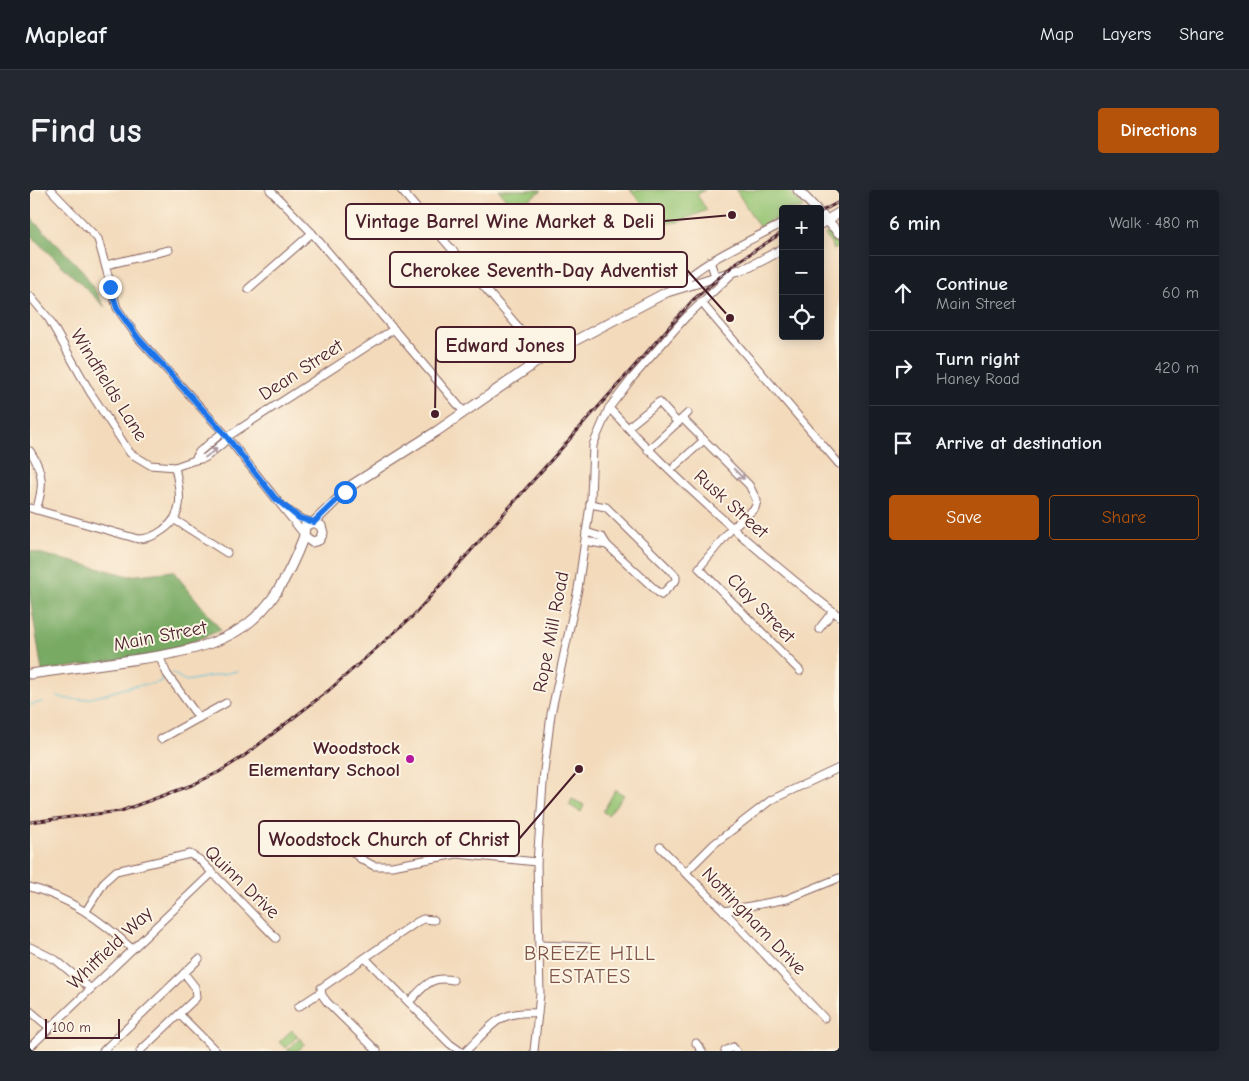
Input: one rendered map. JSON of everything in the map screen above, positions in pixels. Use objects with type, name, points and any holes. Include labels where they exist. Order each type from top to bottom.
[{"type":"main road","points":[[798,190],[810,205]]},
{"type":"main road","points":[[839,213],[824,222],[839,233]]},
{"type":"main road","name":"Main Street","points":[[293,565],[305,526],[337,499],[366,476],[464,412],[544,356],[676,288],[734,272],[758,263],[781,250]]},
{"type":"main road","name":"Main Street","points":[[30,674],[159,656],[203,647],[240,630],[270,601],[293,565],[314,542],[321,538],[323,522],[337,499]]},
{"type":"main road","points":[[312,522],[321,526],[323,531]]},
{"type":"main road","points":[[303,535],[308,541],[314,542]]},
{"type":"street","points":[[51,190],[98,239],[117,308],[138,338],[226,436],[303,535]]},
{"type":"street","points":[[401,190],[544,356]]},
{"type":"street","points":[[271,192],[312,234],[464,412]]},
{"type":"street","points":[[676,288],[710,262],[779,225]]},
{"type":"street","points":[[248,289],[312,234]]},
{"type":"street","points":[[106,264],[169,250]]},
{"type":"street","points":[[710,262],[715,276]]},
{"type":"street","name":"Rope Mill Road","points":[[534,1051],[538,1012],[540,945],[537,862],[551,714],[578,589],[590,504],[593,445],[609,408],[645,362],[701,302],[734,272]]},
{"type":"street","name":"Windfields Lane","points":[[30,296],[49,319],[90,392],[130,453],[150,465],[175,467]]},
{"type":"street","points":[[701,302],[839,464]]},
{"type":"street","name":"Dean Street","points":[[175,467],[195,460],[200,452],[394,329]]},
{"type":"street","points":[[632,424],[659,402],[683,418],[749,485],[757,501],[755,508],[732,528]]},
{"type":"street","name":"Rusk Street","points":[[609,408],[648,450],[732,528],[836,614]]},
{"type":"street","points":[[648,450],[683,418]]},
{"type":"street","points":[[675,466],[704,440]]},
{"type":"street","points":[[30,451],[43,477],[42,492],[33,509],[138,539],[156,535],[175,520],[180,508],[181,494],[175,467]]},
{"type":"street","points":[[275,498],[299,518],[312,522]]},
{"type":"street","points":[[586,532],[602,538],[661,595],[676,580],[676,576],[606,507],[590,504]]},
{"type":"street","points":[[175,520],[227,553]]},
{"type":"street","name":"Clay Street","points":[[732,528],[698,568],[800,671]]},
{"type":"street","points":[[585,541],[608,545]]},
{"type":"street","points":[[819,629],[836,614]]},
{"type":"street","points":[[159,656],[167,674],[199,718]]},
{"type":"street","points":[[162,739],[226,703]]},
{"type":"street","points":[[685,873],[714,844],[771,800],[839,768]]},
{"type":"street","points":[[347,847],[360,859],[374,866],[392,866],[456,854],[537,862]]},
{"type":"street","name":"Nottingham Drive","points":[[660,847],[724,911],[824,1018]]},
{"type":"street","name":"Quinn Drive","points":[[86,911],[109,877],[121,869],[190,854],[200,860],[276,938]]},
{"type":"street","name":"Whitfield Way","points":[[30,1047],[212,873]]},
{"type":"street","points":[[724,911],[787,898],[839,878]]},
{"type":"street","points":[[30,887],[56,896],[86,911],[132,949]]},
{"type":"street","points":[[298,1007],[321,992],[324,986],[417,922],[423,919],[434,920]]},
{"type":"street","points":[[540,945],[589,947]]},
{"type":"street","points":[[30,948],[56,960],[91,989]]},
{"type":"street","points":[[365,958],[450,1044],[460,1051]]},
{"type":"street","points":[[107,1049],[199,959]]},
{"type":"street","points":[[140,1051],[197,995],[193,983],[184,973]]},
{"type":"street","points":[[409,1002],[433,979],[442,977],[453,980]]},
{"type":"street","points":[[321,992],[327,1002],[377,1051]]},
{"type":"street","points":[[30,1011],[50,1028]]},
{"type":"street","points":[[466,1051],[494,1023],[506,1015],[538,1012]]},
{"type":"street","points":[[179,1014],[211,1050]]},
{"type":"street","points":[[696,1042],[703,1051]]},
{"type":"street","points":[[725,1051],[733,1047],[736,1051]]},
{"type":"green space","points":[[499,190],[542,190],[514,210]]},
{"type":"green space","points":[[630,190],[705,190],[697,195],[707,210],[678,222],[660,224]]},
{"type":"green space","points":[[736,190],[788,190],[802,205],[779,205],[779,217],[759,227]]},
{"type":"green space","points":[[30,217],[83,271],[105,307],[30,235]]},
{"type":"green space","points":[[825,234],[832,234],[839,247],[834,250]]},
{"type":"green space","points":[[30,551],[129,576],[173,571],[221,630],[161,654],[42,671],[30,597]]},
{"type":"green space","points":[[615,790],[624,795],[608,815],[603,812]]},
{"type":"green space","points":[[572,799],[584,805],[581,812],[569,805]]},
{"type":"green space","points":[[292,1030],[298,1036],[285,1048],[279,1042]]},
{"type":"green space","points":[[300,1038],[305,1044],[298,1051],[287,1051]]},
{"type":"waterway","points":[[172,673],[186,681],[238,671]]},
{"type":"waterway","points":[[57,696],[76,700],[86,699],[133,686],[160,682],[163,676]]},
{"type":"waterway","points":[[30,705],[42,702]]},
{"type":"railway","points":[[824,210],[839,202]]},
{"type":"railway","points":[[30,822],[121,811],[192,785],[219,772],[244,756],[328,691],[413,616],[693,300],[736,263],[779,235]]},
{"type":"place","name":"Vintage Barrel Wine Market & Deli","points":[[732,215]]},
{"type":"place","name":"Cherokee Seventh-Day Adventist","points":[[730,318]]},
{"type":"place","name":"Edward Jones","points":[[435,414]]},
{"type":"place","name":"Woodstock Elementary School","points":[[410,759]]},
{"type":"place","name":"Woodstock Church of Christ","points":[[579,769]]},
{"type":"district","name":"BREEZE HILL ESTATES","points":[[590,964]]},
{"type":"route","points":[[110,287],[117,308],[138,338],[223,432],[275,498],[286,508],[305,522],[314,522],[345,492]]}]
